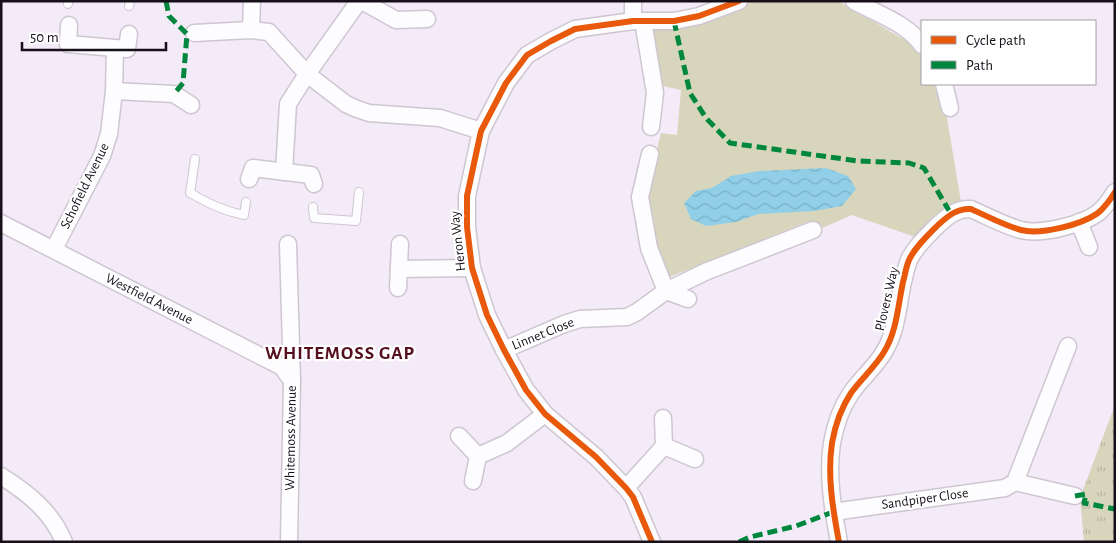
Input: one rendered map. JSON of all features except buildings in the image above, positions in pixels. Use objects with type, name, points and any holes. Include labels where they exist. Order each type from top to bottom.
[{"type":"street","points":[[251,30],[252,1]]},
{"type":"street","points":[[284,172],[288,104],[307,74],[360,1],[396,20],[427,19]]},
{"type":"street","points":[[633,1],[655,93],[651,126]]},
{"type":"street","name":"Heron Way","points":[[652,542],[633,498],[626,488],[596,457],[545,414],[526,390],[504,350],[487,315],[472,268],[467,227],[467,196],[481,131],[506,83],[528,56],[551,41],[575,30],[638,21],[674,21],[723,8],[739,1]]},
{"type":"street","points":[[854,1],[911,32],[921,44]]},
{"type":"street","points":[[68,25],[68,44],[127,49],[128,34]]},
{"type":"street","points":[[194,33],[251,30],[269,32],[307,74],[346,104],[357,110],[369,113],[440,118],[481,131]]},
{"type":"street","name":"Schofield Avenue","points":[[54,250],[102,156],[111,126],[115,49]]},
{"type":"street","points":[[944,85],[950,108]]},
{"type":"street","points":[[114,92],[174,94],[191,105]]},
{"type":"street","points":[[650,154],[640,197],[649,248],[666,291],[688,299]]},
{"type":"street","points":[[249,179],[253,168],[311,175],[314,184]]},
{"type":"street","name":"Plovers Way","points":[[839,542],[833,512],[831,471],[832,444],[837,424],[843,408],[852,393],[885,352],[892,336],[909,260],[931,231],[951,214],[964,208],[971,209],[1008,225],[1030,231],[1046,230],[1079,222],[1098,212],[1107,204],[1115,192]]},
{"type":"street","points":[[1079,222],[1089,247]]},
{"type":"street","name":"Westfield Avenue","points":[[1,223],[282,367],[292,381]]},
{"type":"street","name":"Linnet Close","points":[[504,350],[580,319],[627,317],[666,291],[705,272],[814,230]]},
{"type":"street","name":"Whitemoss Avenue","points":[[288,244],[292,381],[289,542]]},
{"type":"street","points":[[398,288],[400,244]]},
{"type":"street","points":[[399,269],[472,268]]},
{"type":"street","points":[[1068,346],[1015,482],[1075,496]]},
{"type":"street","points":[[478,456],[507,443],[545,414]]},
{"type":"street","points":[[626,488],[664,446],[663,418]]},
{"type":"street","points":[[459,436],[478,456]]},
{"type":"street","points":[[664,446],[695,459]]},
{"type":"street","points":[[473,481],[478,456]]},
{"type":"street","points":[[1,476],[42,508],[59,529],[64,542]]},
{"type":"street","name":"Sandpiper Close","points":[[833,512],[1006,488],[1015,482]]},
{"type":"lane","points":[[194,159],[190,193],[228,212],[244,215],[246,202]]},
{"type":"lane","points":[[313,207],[314,218],[356,220],[358,192]]},
{"type":"green space","points":[[745,1],[838,1],[917,47],[921,55],[921,85],[934,85],[946,112],[961,202],[915,237],[852,215],[822,228],[807,222],[667,278],[652,245],[645,201],[661,133],[677,135],[681,90],[663,86],[652,24]]},
{"type":"green space","points":[[1115,405],[1115,542],[1084,542],[1080,498]]},
{"type":"water","points":[[826,168],[848,176],[856,189],[842,206],[814,211],[758,214],[736,222],[706,226],[691,219],[684,203],[696,191],[712,188],[731,176],[760,171]]},
{"type":"marked path","points":[[166,1],[169,16],[187,34],[183,83],[174,94]]},
{"type":"marked path","points":[[674,21],[690,93],[706,118],[730,143],[858,161],[909,163],[924,168],[951,214]]},
{"type":"marked path","points":[[1075,496],[1086,494],[1084,503],[1115,509]]},
{"type":"marked path","points":[[739,542],[750,537],[796,526],[833,512]]},
{"type":"cycle path","points":[[652,542],[633,497],[596,457],[545,414],[526,390],[504,350],[487,315],[472,268],[467,227],[467,196],[481,131],[506,83],[527,55],[575,29],[633,21],[674,21],[699,16],[739,1]]},
{"type":"cycle path","points":[[839,542],[830,480],[832,443],[835,430],[847,399],[876,363],[888,344],[894,327],[907,265],[918,246],[945,219],[961,210],[971,209],[1021,230],[1050,230],[1071,225],[1098,213],[1115,192]]},
{"type":"district","name":"WHITEMOSS GAP","points":[[340,353]]}]
